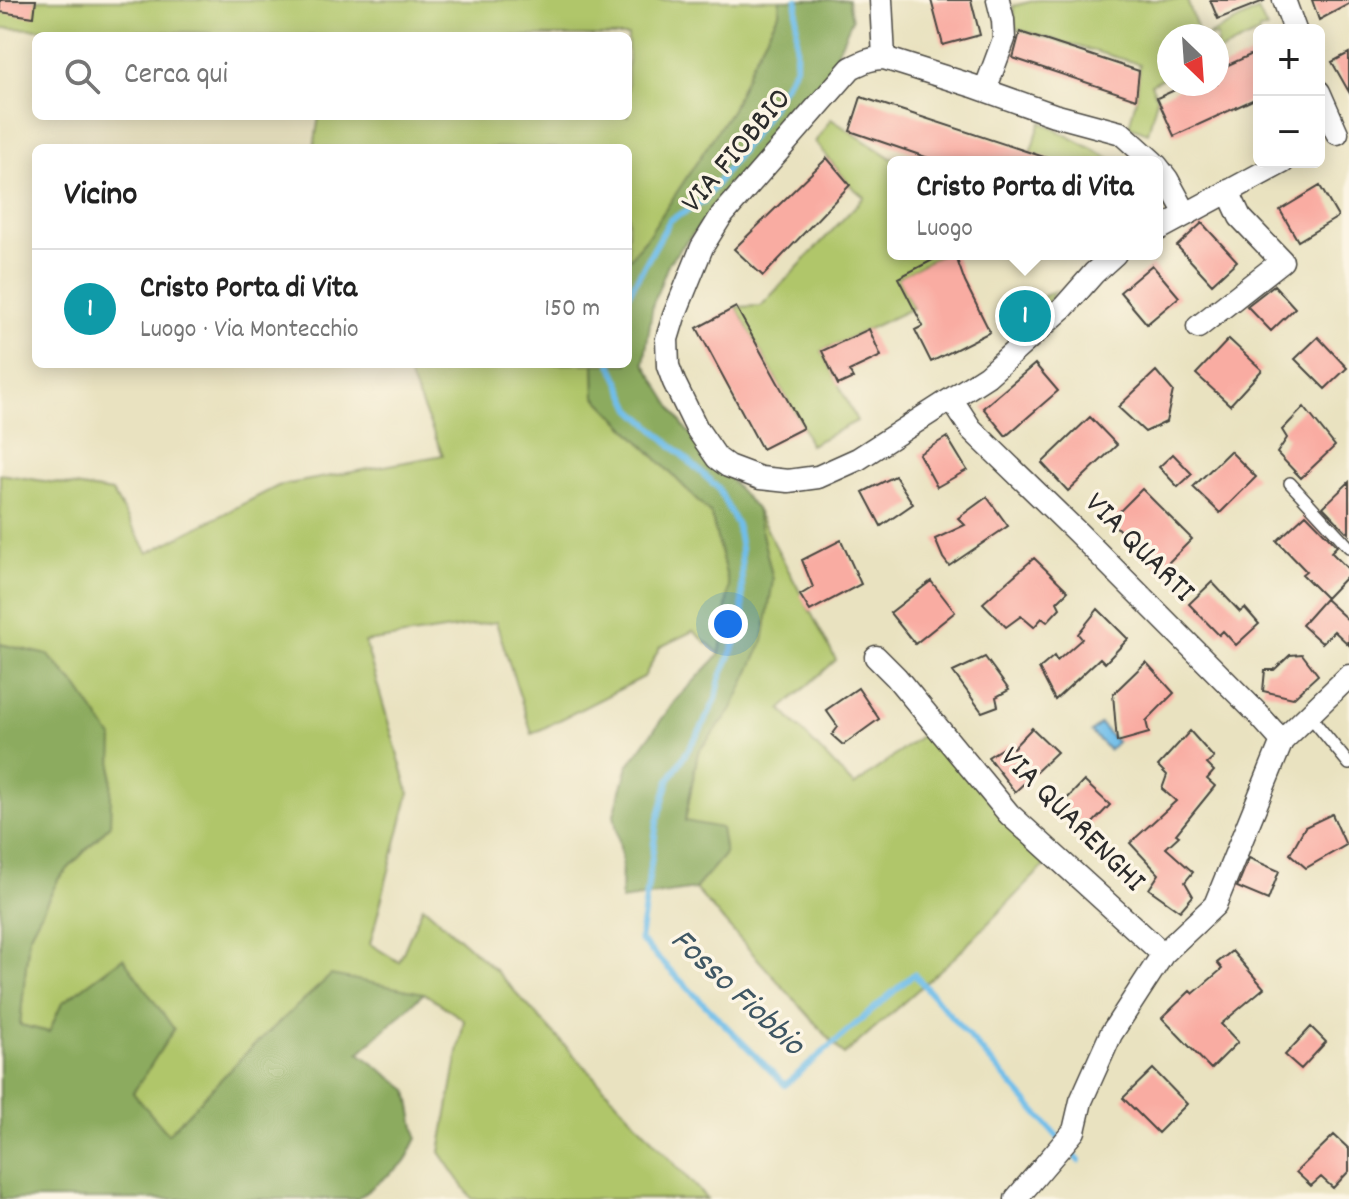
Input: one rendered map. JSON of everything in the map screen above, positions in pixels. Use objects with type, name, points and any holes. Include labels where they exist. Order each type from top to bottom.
[{"type":"street","points":[[881,0],[884,58],[1054,115],[1121,133],[1146,156]]},
{"type":"street","points":[[985,90],[1004,39],[998,0]]},
{"type":"street","points":[[1284,0],[1293,24]]},
{"type":"street","name":"VIA FIOBBIO","points":[[884,58],[874,58],[851,68],[720,218],[702,247],[674,316],[667,339],[668,366],[697,429],[717,458],[728,466],[760,478],[788,481],[818,477],[858,459],[952,400]]},
{"type":"street","points":[[1321,96],[1335,134]]},
{"type":"street","points":[[1163,227],[1272,168]]},
{"type":"street","points":[[1163,174],[1186,214]]},
{"type":"street","points":[[1198,327],[1282,261],[1240,217],[1228,191]]},
{"type":"street","points":[[952,400],[1024,345],[1109,260]]},
{"type":"street","name":"VIA QUARTI","points":[[952,400],[971,429],[1282,741]]},
{"type":"street","name":"VIA QUARENGHI","points":[[876,657],[1009,814],[1163,954]]},
{"type":"street","points":[[1016,1199],[1074,1131],[1081,1101],[1111,1034],[1163,954],[1215,905],[1282,741],[1349,676]]},
{"type":"lane","points":[[1290,483],[1349,547]]},
{"type":"lane","points":[[1309,715],[1349,764]]},
{"type":"green space","points":[[0,0],[780,0],[779,13],[732,109],[632,255],[632,144],[315,144],[318,120],[632,120],[632,32],[170,32],[0,28]]},
{"type":"green space","points":[[780,0],[848,0],[852,20],[827,75],[669,262],[653,304],[644,363],[684,427],[756,509],[773,580],[763,642],[731,711],[698,752],[685,821],[721,828],[725,854],[695,889],[621,900],[622,859],[614,814],[628,766],[675,701],[720,654],[729,586],[711,514],[595,396],[594,368],[632,368],[632,255],[732,109],[779,13]]},
{"type":"green space","points":[[1037,0],[1187,0],[1196,24],[1157,24],[1157,81],[1151,84],[1157,98],[1148,133],[1129,126],[1140,64],[1016,29],[1013,6]]},
{"type":"green space","points":[[1258,10],[1265,24],[1253,24],[1253,36],[1229,47],[1229,25]]},
{"type":"green space","points":[[831,119],[888,156],[887,260],[932,260],[898,278],[913,308],[822,351],[857,421],[810,445],[736,307],[761,306],[864,197],[850,185],[815,142]]},
{"type":"green space","points":[[1041,122],[1106,156],[1029,156]]},
{"type":"green space","points":[[1055,291],[1024,345],[1006,314]]},
{"type":"green space","points":[[406,368],[594,368],[595,396],[711,514],[729,586],[720,654],[693,631],[660,647],[644,677],[532,734],[496,622],[365,642],[409,793],[370,944],[399,962],[423,906],[495,970],[707,1199],[472,1199],[440,1152],[464,1020],[424,993],[249,1050],[168,1135],[133,1094],[49,1032],[20,1025],[29,936],[59,878],[110,825],[48,655],[0,644],[0,474],[112,492],[148,553],[278,486],[443,455]]},
{"type":"green space","points":[[756,509],[836,660],[781,709],[854,786],[926,732],[1048,862],[957,955],[844,1055],[695,889],[725,854],[685,822],[698,752],[731,711],[773,580]]},
{"type":"green space","points":[[0,644],[48,655],[76,685],[113,739],[110,825],[59,878],[29,936],[20,1025],[49,1032],[62,1003],[123,958],[174,1029],[133,1093],[168,1134],[249,1050],[331,975],[424,993],[359,1053],[408,1090],[417,1138],[405,1162],[357,1199],[0,1199]]},
{"type":"water","points":[[1100,724],[1117,742],[1109,750],[1091,732]]},
{"type":"building","points":[[0,0],[36,0],[34,17],[0,12]]},
{"type":"building","points":[[931,0],[971,0],[980,35],[943,45]]},
{"type":"building","points":[[1210,0],[1263,0],[1264,1],[1218,19]]},
{"type":"building","points":[[1312,0],[1349,0],[1349,4],[1319,20]]},
{"type":"building","points":[[1020,32],[1139,71],[1136,99],[1013,58]]},
{"type":"building","points":[[1349,53],[1349,92],[1332,62]]},
{"type":"building","points":[[1253,54],[1253,100],[1174,136],[1157,98],[1229,96],[1229,65]]},
{"type":"building","points":[[861,97],[1041,156],[923,156],[850,131]]},
{"type":"building","points":[[827,158],[850,185],[763,276],[734,249]]},
{"type":"building","points":[[1320,186],[1338,217],[1298,241],[1280,210]]},
{"type":"building","points":[[1202,223],[1237,261],[1212,284],[1177,246]]},
{"type":"building","points":[[932,260],[957,260],[990,332],[931,362],[915,330],[923,326],[898,278]]},
{"type":"building","points":[[1152,265],[1179,297],[1147,324],[1120,292]]},
{"type":"building","points":[[1274,285],[1295,308],[1271,331],[1247,306]]},
{"type":"building","points":[[736,307],[803,428],[762,449],[697,328]]},
{"type":"building","points":[[869,329],[881,356],[849,371],[853,378],[838,385],[822,351]]},
{"type":"building","points":[[1318,337],[1347,368],[1325,389],[1295,359]]},
{"type":"building","points":[[1229,339],[1262,370],[1230,405],[1196,374]]},
{"type":"building","points":[[1035,364],[1058,391],[1006,436],[983,408]]},
{"type":"building","points":[[1156,371],[1173,391],[1166,422],[1145,432],[1118,407]]},
{"type":"building","points":[[1304,407],[1335,446],[1301,478],[1277,453],[1287,438],[1282,430]]},
{"type":"building","points":[[1090,417],[1117,445],[1068,491],[1042,463]]},
{"type":"building","points":[[947,437],[967,470],[937,487],[919,454]]},
{"type":"building","points":[[1230,451],[1256,477],[1220,513],[1193,487]]},
{"type":"building","points":[[1173,454],[1192,474],[1178,487],[1159,467]]},
{"type":"building","points":[[895,476],[913,504],[881,526],[863,492]]},
{"type":"building","points":[[1349,482],[1349,534],[1323,507]]},
{"type":"building","points":[[1142,489],[1192,539],[1161,570],[1110,521]]},
{"type":"building","points":[[987,497],[1008,526],[949,566],[935,539],[965,525],[958,518]]},
{"type":"building","points":[[1306,514],[1337,546],[1331,552],[1349,570],[1349,574],[1326,598],[1302,574],[1306,571],[1277,541]]},
{"type":"building","points":[[841,540],[861,584],[810,611],[800,595],[813,587],[802,560]]},
{"type":"building","points":[[1034,558],[1068,591],[1057,602],[1060,608],[1047,622],[1042,618],[1034,627],[1021,616],[1006,627],[983,603]]},
{"type":"building","points":[[931,581],[955,612],[915,644],[890,613]]},
{"type":"building","points":[[1212,582],[1240,612],[1245,608],[1259,624],[1236,645],[1223,631],[1219,635],[1189,604]]},
{"type":"building","points":[[1325,599],[1349,621],[1349,645],[1334,631],[1322,643],[1302,625]]},
{"type":"building","points":[[1098,609],[1128,639],[1105,663],[1100,658],[1055,700],[1039,669],[1054,656],[1057,661],[1082,639],[1078,634]]},
{"type":"building","points":[[1302,654],[1318,675],[1293,698],[1263,691],[1265,670],[1274,670],[1290,655]]},
{"type":"building","points":[[985,657],[1009,690],[996,697],[998,706],[982,712],[953,672]]},
{"type":"building","points":[[1146,662],[1174,693],[1146,721],[1149,733],[1117,742],[1113,694]]},
{"type":"building","points":[[858,688],[879,719],[843,745],[832,735],[838,727],[826,710]]},
{"type":"building","points":[[1032,728],[1057,752],[1015,792],[988,757],[1009,744],[1013,748]]},
{"type":"building","points":[[1190,731],[1214,758],[1207,764],[1214,771],[1207,779],[1215,786],[1176,834],[1179,836],[1166,848],[1193,872],[1185,882],[1193,896],[1180,911],[1149,889],[1159,874],[1130,843],[1176,801],[1162,789],[1167,775],[1158,766]]},
{"type":"building","points":[[1084,781],[1110,805],[1087,829],[1062,804]]},
{"type":"building","points":[[1332,814],[1346,845],[1306,868],[1290,854],[1305,827]]},
{"type":"building","points":[[1249,858],[1279,871],[1268,900],[1237,887]]},
{"type":"building","points":[[1232,951],[1264,988],[1221,1024],[1238,1042],[1211,1069],[1162,1018],[1190,991],[1193,994],[1222,969],[1217,963]]},
{"type":"building","points":[[1311,1027],[1326,1042],[1301,1069],[1285,1055]]},
{"type":"building","points":[[1153,1069],[1187,1104],[1158,1133],[1123,1098]]},
{"type":"building","points":[[1334,1135],[1349,1149],[1349,1171],[1333,1188],[1321,1177],[1311,1186],[1296,1172]]},
{"type":"waterway","name":"Fosso Fiobbio","points":[[632,288],[670,220],[703,202],[763,121],[796,66],[797,0]]},
{"type":"waterway","name":"Fosso Fiobbio","points":[[613,368],[632,409],[718,488],[737,525],[741,549],[743,625],[720,679],[716,699],[669,780],[657,822],[640,940],[785,1085],[914,974],[1079,1161]]},
{"type":"place","name":"Cristo Porta di Vita","points":[[1025,316]]}]
